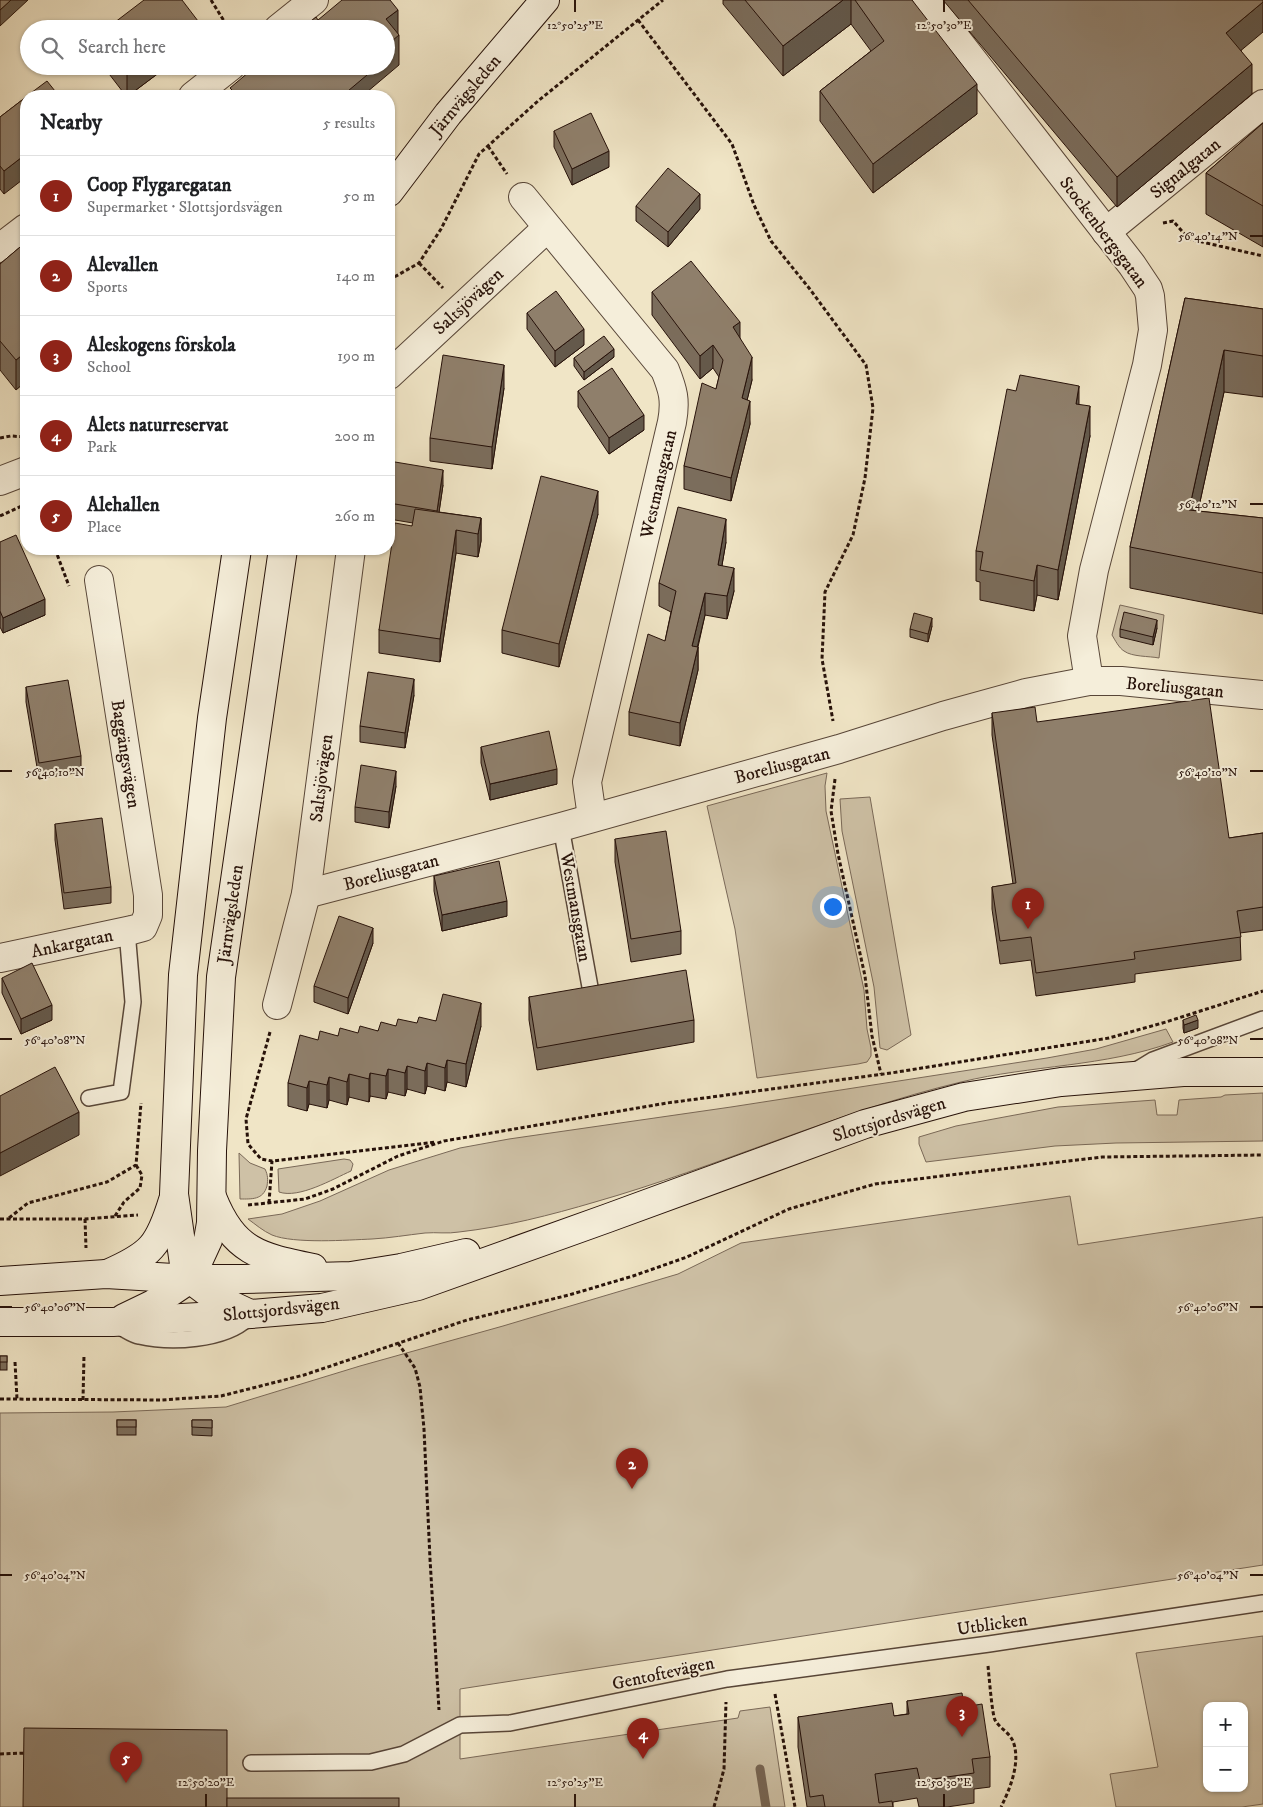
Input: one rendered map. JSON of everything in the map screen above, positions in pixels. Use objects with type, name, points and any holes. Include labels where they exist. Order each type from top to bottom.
[{"type":"main road","points":[[289,20],[314,0]]},
{"type":"main road","name":"Järnvägsleden","points":[[395,184],[448,114],[545,0]]},
{"type":"main road","name":"Stockenbergsgatan","points":[[926,0],[1132,265],[1148,289],[1150,296],[1153,330],[1147,365],[1094,570],[1082,636],[1089,682]]},
{"type":"main road","points":[[201,90],[220,75]]},
{"type":"main road","name":"Signalgatan","points":[[1106,232],[1263,104]]},
{"type":"main road","name":"Westmansgatan","points":[[523,197],[665,370],[672,386],[675,403],[587,782],[592,817]]},
{"type":"main road","name":"Saltsjövägen","points":[[395,369],[547,228]]},
{"type":"main road","points":[[0,248],[20,233]]},
{"type":"main road","points":[[0,481],[20,473]]},
{"type":"main road","points":[[236,555],[212,718],[183,974],[174,1194],[184,1264],[190,1279],[214,1297],[232,1307],[251,1314]]},
{"type":"main road","name":"Järnvägsleden","points":[[190,1279],[208,1240],[211,1223],[212,1142],[221,977],[283,555]]},
{"type":"main road","name":"Saltsjövägen","points":[[277,1005],[306,894],[350,555]]},
{"type":"main road","name":"Baggängsvägen","points":[[99,580],[148,895],[148,915],[135,929]]},
{"type":"main road","name":"Boreliusgatan","points":[[306,894],[561,827],[839,749],[943,716],[1026,693],[1089,682],[1143,683],[1263,695]]},
{"type":"main road","name":"Ankargatan","points":[[0,958],[135,929]]},
{"type":"main road","name":"Slottsjordsvägen","points":[[1183,1072],[1247,1059],[1263,1053]]},
{"type":"main road","name":"Slottsjordsvägen","points":[[0,1322],[113,1322],[322,1308],[418,1286],[865,1124],[964,1097],[1061,1082],[1127,1076],[1183,1072],[1263,1072]]},
{"type":"main road","points":[[106,1274],[126,1266],[149,1251],[159,1239],[174,1194]]},
{"type":"main road","points":[[212,1196],[220,1216],[233,1236],[261,1256],[351,1276]]},
{"type":"main road","name":"Slottsjordsvägen","points":[[0,1281],[106,1274],[190,1279],[280,1279],[351,1276],[401,1268],[608,1218]]},
{"type":"main road","points":[[113,1322],[153,1304],[190,1279]]},
{"type":"lane","name":"Westmansgatan","points":[[561,827],[590,987]]},
{"type":"lane","points":[[89,1098],[121,1092],[133,1002],[135,929]]},
{"type":"lane","points":[[1127,1076],[1152,1060],[1263,1019]]},
{"type":"lane","name":"Utblicken","points":[[727,1679],[1263,1604]]},
{"type":"lane","name":"Gentoftevägen","points":[[251,1763],[371,1762],[404,1754],[460,1725],[510,1724],[727,1679]]},
{"type":"path","points":[[211,0],[223,20]]},
{"type":"path","points":[[395,277],[419,263],[441,229],[479,154],[538,101],[663,0]]},
{"type":"path","points":[[638,20],[732,144],[754,205],[771,241],[809,288],[866,365],[873,408],[865,478],[853,536],[825,592],[822,659],[831,715],[839,749],[831,811],[838,854],[865,976],[872,1036],[880,1074]]},
{"type":"path","points":[[488,146],[523,197]]},
{"type":"path","points":[[1163,223],[1174,221],[1189,239],[1263,256]]},
{"type":"path","points":[[0,438],[20,437]]},
{"type":"path","points":[[0,516],[20,507]]},
{"type":"path","points":[[57,555],[72,592]]},
{"type":"path","points":[[277,1005],[246,1119],[248,1144],[261,1159],[272,1161],[444,1141],[667,1103],[880,1074],[1109,1038],[1263,991]]},
{"type":"path","points":[[240,1206],[306,1199],[398,1156],[444,1141]]},
{"type":"path","points":[[0,1399],[161,1400],[221,1396],[304,1374],[467,1320],[633,1276],[687,1257],[789,1209],[875,1184],[1102,1157],[1263,1155]]},
{"type":"path","points":[[269,1204],[272,1161]]},
{"type":"path","points":[[114,1216],[124,1202],[140,1188],[142,1174],[136,1165]]},
{"type":"path","points":[[0,1219],[85,1219],[141,1214]]},
{"type":"path","points":[[85,1219],[86,1251]]},
{"type":"path","points":[[398,1343],[414,1368],[420,1387],[424,1430],[440,1736]]},
{"type":"path","points":[[83,1400],[84,1355]]},
{"type":"path","points":[[15,1362],[16,1399]]},
{"type":"path","points":[[985,1644],[995,1720],[1007,1731],[1014,1744],[1015,1766],[1010,1788],[1001,1807]]},
{"type":"path","points":[[772,1673],[795,1807]]},
{"type":"path","name":"Gentoftevägen","points":[[714,1807],[724,1769],[727,1679]]},
{"type":"path","points":[[0,1754],[28,1753]]},
{"type":"shaded area","points":[[1120,605],[1164,615],[1159,658],[1127,653],[1119,646],[1112,635]]},
{"type":"shaded area","points":[[827,773],[825,786],[826,811],[864,990],[871,1056],[867,1062],[858,1064],[757,1078],[735,929],[707,806]]},
{"type":"shaded area","points":[[870,797],[911,1035],[887,1050],[880,1048],[874,987],[842,831],[840,799]]},
{"type":"shaded area","points":[[1166,1029],[1173,1042],[1121,1056],[987,1076],[914,1094],[868,1108],[641,1188],[510,1224],[455,1233],[425,1233],[379,1239],[321,1241],[294,1240],[272,1235],[248,1219],[282,1214],[320,1201],[389,1170],[460,1148],[1047,1058],[1096,1049]]},
{"type":"shaded area","points":[[1263,1093],[1263,1141],[1116,1143],[1055,1146],[926,1162],[919,1144],[919,1137],[956,1126],[1058,1107],[1155,1100],[1157,1115],[1177,1115],[1179,1100]]},
{"type":"shaded area","points":[[239,1153],[250,1163],[266,1171],[268,1178],[267,1186],[263,1194],[256,1198],[240,1199]]},
{"type":"shaded area","points":[[344,1159],[350,1160],[353,1164],[351,1171],[306,1191],[296,1193],[279,1192],[278,1169]]},
{"type":"shaded area","points":[[1070,1196],[1078,1245],[1263,1217],[1263,1565],[460,1689],[460,1759],[738,1718],[740,1711],[770,1707],[785,1807],[0,1807],[0,1413],[113,1412],[226,1407],[360,1366],[678,1274],[741,1243]]},
{"type":"shaded area","points":[[1263,1636],[1263,1804],[1242,1807],[1116,1807],[1110,1774],[1158,1767],[1136,1653]]},
{"type":"building","points":[[0,0],[11,0],[0,10]]},
{"type":"building","points":[[144,0],[182,0],[197,20],[118,20]]},
{"type":"building","points":[[342,0],[390,0],[398,10],[387,20],[318,20]]},
{"type":"building","points":[[745,0],[843,0],[783,46]]},
{"type":"building","points":[[855,0],[912,0],[977,84],[873,164],[820,91],[884,41]]},
{"type":"building","points":[[968,0],[1263,0],[1263,2],[1226,33],[1252,64],[1117,177]]},
{"type":"building","points":[[395,30],[399,35],[395,38]]},
{"type":"building","points":[[245,75],[367,75],[349,90],[232,90],[230,88]]},
{"type":"building","points":[[47,81],[54,90],[35,90]]},
{"type":"building","points":[[20,102],[20,159],[4,171],[0,166],[0,117]]},
{"type":"building","points":[[591,113],[609,151],[572,169],[554,131]]},
{"type":"building","points":[[1263,123],[1263,206],[1206,173]]},
{"type":"building","points":[[668,168],[700,194],[668,232],[636,206]]},
{"type":"building","points":[[20,247],[20,357],[16,360],[0,341],[0,264]]},
{"type":"building","points":[[691,261],[740,322],[733,327],[752,357],[742,398],[750,401],[731,478],[684,466],[702,383],[716,389],[723,360],[713,345],[700,356],[652,292]]},
{"type":"building","points":[[556,291],[584,329],[555,351],[527,313]]},
{"type":"building","points":[[1185,298],[1263,309],[1263,356],[1224,350],[1189,510],[1263,518],[1263,573],[1130,547]]},
{"type":"building","points":[[604,336],[614,349],[584,372],[574,358]]},
{"type":"building","points":[[443,355],[504,365],[492,447],[430,438]]},
{"type":"building","points":[[612,368],[644,415],[609,438],[578,391]]},
{"type":"building","points":[[1020,375],[1079,386],[1076,404],[1090,406],[1058,570],[1037,565],[1034,581],[980,570],[983,552],[976,551],[1007,389],[1016,391]]},
{"type":"building","points":[[395,462],[443,470],[437,511],[395,504]]},
{"type":"building","points":[[541,476],[598,491],[559,644],[502,630]]},
{"type":"building","points":[[678,507],[726,519],[718,565],[734,568],[727,596],[705,593],[692,646],[698,647],[680,723],[629,712],[648,634],[665,641],[676,591],[659,583]]},
{"type":"building","points":[[415,509],[481,518],[478,534],[456,530],[440,639],[379,630],[390,555],[395,555],[395,523],[412,526]]},
{"type":"building","points":[[16,535],[20,544],[20,555],[25,555],[45,599],[3,618],[0,611],[0,542]]},
{"type":"building","points":[[1124,612],[1157,620],[1153,637],[1120,629]]},
{"type":"building","points":[[914,613],[932,618],[928,634],[910,629]]},
{"type":"building","points":[[368,672],[414,679],[405,733],[360,726]]},
{"type":"building","points":[[68,680],[81,756],[39,763],[26,687]]},
{"type":"building","points":[[1209,698],[1229,838],[1263,833],[1263,907],[1237,911],[1241,937],[1134,952],[1135,959],[1036,973],[1031,937],[1000,941],[992,887],[1016,883],[992,713],[1035,707],[1037,722]]},
{"type":"building","points":[[549,731],[557,769],[490,784],[481,747]]},
{"type":"building","points":[[361,765],[396,771],[389,812],[355,807]]},
{"type":"building","points":[[102,818],[111,887],[64,893],[55,824]]},
{"type":"building","points":[[666,831],[681,931],[631,939],[615,839]]},
{"type":"building","points":[[499,861],[507,901],[442,915],[434,876]]},
{"type":"building","points":[[339,916],[373,928],[348,998],[314,986]]},
{"type":"building","points":[[32,963],[52,1005],[21,1019],[2,978]]},
{"type":"building","points":[[686,970],[694,1020],[537,1048],[529,997]]},
{"type":"building","points":[[443,994],[481,1003],[466,1064],[447,1060],[445,1068],[427,1063],[425,1071],[407,1066],[405,1073],[388,1069],[386,1076],[370,1073],[369,1079],[349,1074],[347,1082],[329,1077],[327,1085],[309,1081],[307,1088],[288,1083],[300,1035],[318,1040],[320,1031],[338,1036],[340,1028],[358,1033],[360,1026],[378,1031],[381,1022],[396,1026],[398,1019],[417,1023],[419,1017],[436,1021]]},
{"type":"building","points":[[1196,1015],[1198,1020],[1184,1025],[1183,1020]]},
{"type":"building","points":[[55,1067],[79,1112],[0,1153],[0,1096]]},
{"type":"building","points":[[0,1356],[7,1356],[7,1362],[0,1362]]},
{"type":"building","points":[[117,1420],[136,1420],[136,1427],[117,1427]]},
{"type":"building","points":[[192,1420],[212,1420],[212,1428],[192,1427]]},
{"type":"building","points":[[962,1693],[964,1707],[982,1704],[990,1757],[972,1759],[974,1773],[920,1781],[917,1768],[875,1774],[879,1803],[892,1801],[893,1807],[825,1807],[823,1795],[810,1797],[798,1717],[892,1703],[894,1716],[909,1714],[907,1701]]},
{"type":"building","points":[[24,1728],[227,1730],[227,1807],[23,1807]]},
{"type":"building","points":[[227,1798],[399,1798],[399,1807],[227,1807]]},
{"type":"waterway","points":[[760,1769],[766,1807]]},
{"type":"place","name":"Coop Flygaregatan","points":[[1028,929]]},
{"type":"place","name":"Alevallen","points":[[632,1489]]},
{"type":"place","name":"Aleskogens förskola","points":[[962,1737]]},
{"type":"place","name":"Alets naturreservat","points":[[643,1759]]},
{"type":"place","name":"Alehallen","points":[[126,1783]]}]
